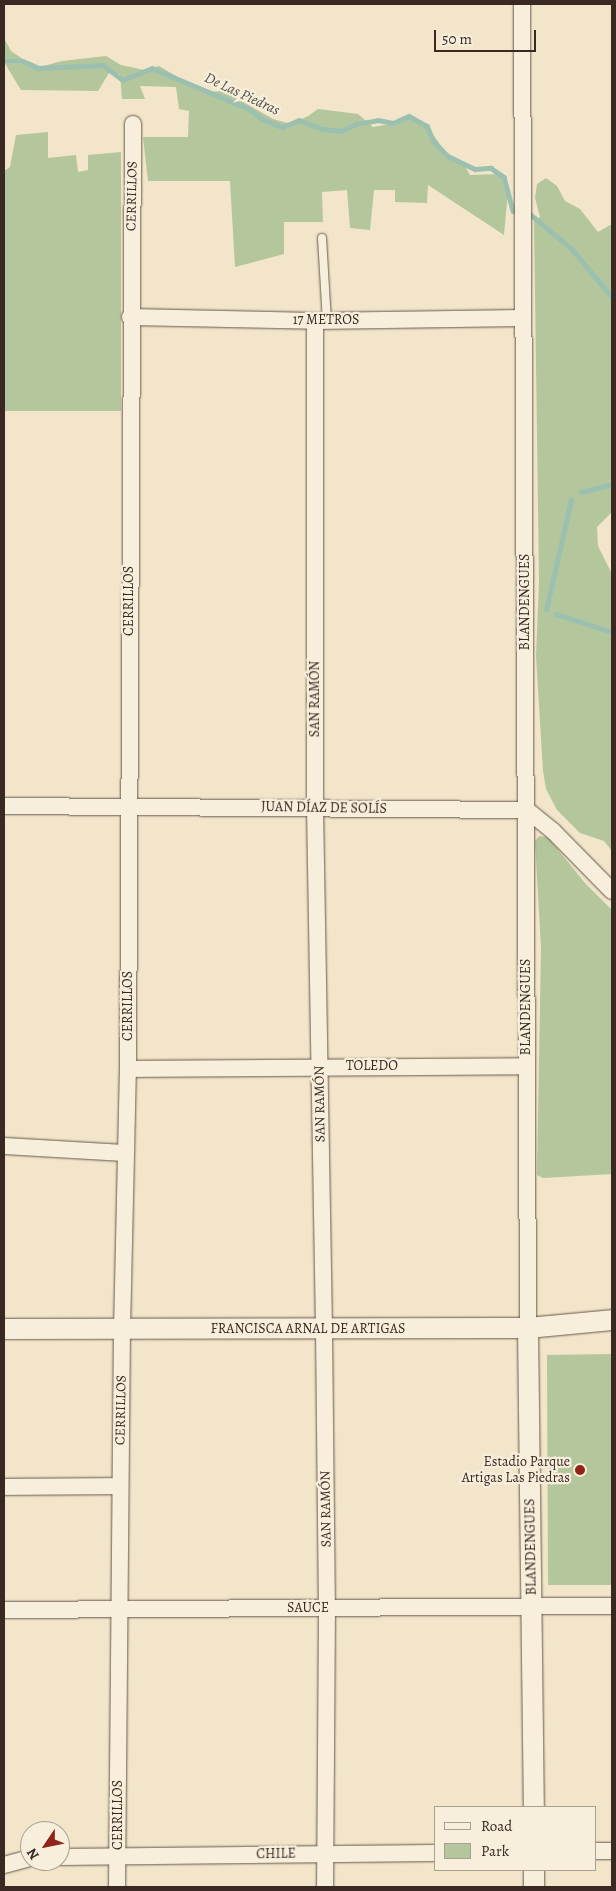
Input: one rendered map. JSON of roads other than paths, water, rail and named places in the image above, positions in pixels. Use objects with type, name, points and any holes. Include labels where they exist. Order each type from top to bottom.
[{"type":"street","name":"BLANDENGUES","points":[[522,4],[527,810],[525,1066],[534,1806]]},
{"type":"street","name":"CERRILLOS","points":[[117,1887],[122,1330],[128,1069],[132,124]]},
{"type":"street","name":"17 METROS","points":[[130,318],[321,321],[523,318]]},
{"type":"street","name":"SAN RAMÓN","points":[[321,321],[315,808],[324,1329],[325,1887]]},
{"type":"street","name":"JUAN DÍAZ DE SOLÍS","points":[[4,806],[527,810]]},
{"type":"street","points":[[527,810],[553,831],[612,891]]},
{"type":"street","name":"TOLEDO","points":[[128,1069],[525,1066]]},
{"type":"street","points":[[4,1146],[125,1153]]},
{"type":"street","name":"FRANCISCA ARNAL DE ARTIGAS","points":[[4,1329],[528,1328],[612,1320]]},
{"type":"street","points":[[4,1487],[120,1486]]},
{"type":"street","name":"SAUCE","points":[[4,1610],[612,1606]]},
{"type":"street","points":[[596,1851],[612,1851]]},
{"type":"street","name":"CHILE","points":[[118,1855],[434,1853]]},
{"type":"street","points":[[70,1857],[118,1855]]},
{"type":"street","points":[[4,1865],[20,1861]]},
{"type":"street","points":[[534,1871],[534,1887]]},
{"type":"lane","points":[[321,321],[322,238]]},
{"type":"waterway","name":"De Las Piedras","points":[[4,61],[23,61],[39,68],[103,65],[123,80],[152,68],[249,109],[263,119],[282,127],[299,120],[323,129],[341,131],[356,124],[378,120],[393,123],[409,116],[427,126],[434,142],[448,156],[475,169],[491,168],[504,177],[513,211]]},
{"type":"waterway","name":"De Las Piedras","points":[[530,214],[572,249],[612,297]]},
{"type":"waterway","points":[[581,492],[612,484]]},
{"type":"waterway","points":[[546,610],[571,500]]},
{"type":"waterway","points":[[556,614],[612,632]]},
{"type":"place","name":"Estadio Parque Artigas Las Piedras","points":[[580,1470]]}]
